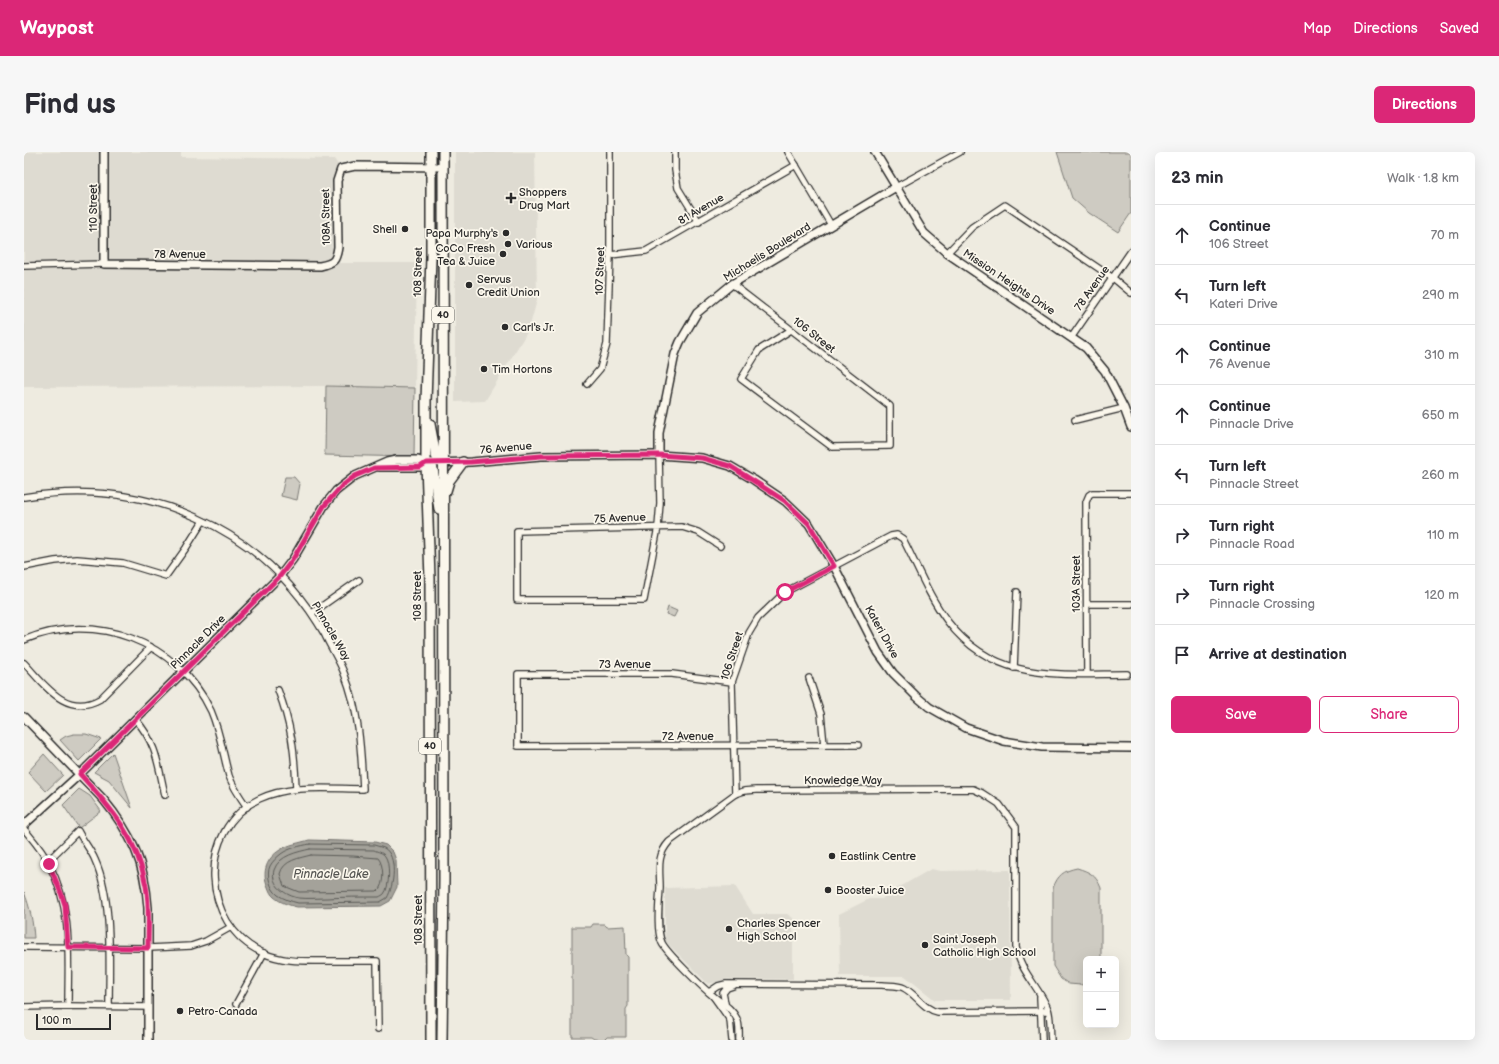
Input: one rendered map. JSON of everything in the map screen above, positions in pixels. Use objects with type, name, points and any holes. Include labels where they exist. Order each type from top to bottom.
[{"type":"main road","name":"108 Street","points":[[429,1040],[430,579],[426,463],[431,257],[431,152]]},
{"type":"main road","name":"40","points":[[442,1040],[444,879],[443,152]]},
{"type":"main road","points":[[427,385],[436,456],[443,463]]},
{"type":"main road","points":[[443,513],[446,489],[449,481],[462,462]]},
{"type":"main road","points":[[426,463],[433,469],[438,508],[443,513]]},
{"type":"main road","points":[[442,1029],[445,1040]]},
{"type":"street","name":"110 Street","points":[[104,152],[104,264]]},
{"type":"street","name":"107 Street","points":[[587,384],[600,369],[607,344],[610,255],[610,152]]},
{"type":"street","points":[[675,152],[675,170],[678,188],[698,222]]},
{"type":"street","points":[[788,152],[831,225]]},
{"type":"street","name":"Mission Heights Drive","points":[[875,152],[924,233],[947,253],[1086,348],[1105,371],[1124,408],[1131,427]]},
{"type":"street","name":"Michaelis Boulevard","points":[[659,455],[659,433],[675,354],[680,342],[697,313],[732,284],[831,225],[959,152]]},
{"type":"street","name":"81 Avenue","points":[[610,255],[646,252],[796,165]]},
{"type":"street","name":"108A Street","points":[[334,260],[338,247],[337,181],[341,169],[355,166],[431,167]]},
{"type":"street","points":[[431,167],[443,167]]},
{"type":"street","points":[[947,253],[972,227],[1006,205],[1113,278],[1131,293]]},
{"type":"street","name":"78 Avenue","points":[[1071,338],[1131,251]]},
{"type":"street","name":"78 Avenue","points":[[24,266],[104,264],[320,266],[330,264],[334,260]]},
{"type":"street","name":"106 Street","points":[[732,284],[890,406],[890,446],[832,446],[741,379],[759,350],[791,330]]},
{"type":"street","points":[[1075,420],[1124,408]]},
{"type":"street","points":[[658,527],[660,503],[659,455]]},
{"type":"street","name":"76 Avenue","points":[[426,463],[541,456],[659,455]]},
{"type":"street","name":"Kateri Drive","points":[[659,455],[702,458],[730,466],[785,501],[809,524],[834,566],[878,652],[893,673],[929,707],[966,728],[1004,741],[1042,747],[1131,748]]},
{"type":"street","name":"Pinnacle Drive","points":[[24,825],[136,720],[280,576],[287,567],[318,514],[330,497],[342,486],[355,476],[374,468],[420,467],[426,463]]},
{"type":"street","name":"Pinnacle Way","points":[[24,497],[62,492],[116,494],[163,505],[203,521],[237,540],[258,555],[280,576],[312,613],[344,673],[354,705],[361,744],[363,789],[296,789]]},
{"type":"street","name":"103A Street","points":[[1087,674],[1086,502],[1089,495],[1096,493],[1131,493]]},
{"type":"street","points":[[24,567],[55,561],[77,559],[123,563],[166,576],[203,521]]},
{"type":"street","name":"75 Avenue","points":[[658,527],[644,600],[517,600],[517,532],[658,527],[682,528],[698,532],[720,546]]},
{"type":"street","name":"106 Street","points":[[736,794],[732,682],[749,633],[758,618],[785,592],[891,536],[897,535],[903,539],[933,598],[948,622],[969,644],[979,651],[994,660],[1014,668]]},
{"type":"street","points":[[312,613],[359,580]]},
{"type":"street","points":[[1017,592],[1014,668],[1044,674],[1127,674]]},
{"type":"street","points":[[1086,604],[1131,604]]},
{"type":"street","points":[[24,640],[51,631],[88,629],[120,634],[152,647],[173,661],[184,671],[201,693],[211,711],[218,731],[229,777],[238,796],[247,807]]},
{"type":"street","points":[[24,662],[54,695],[68,702],[84,704],[93,703],[152,647]]},
{"type":"street","name":"73 Avenue","points":[[518,746],[518,674],[672,674],[732,682]]},
{"type":"street","points":[[809,678],[821,714],[824,745]]},
{"type":"street","points":[[278,690],[292,734],[295,755],[296,789],[274,793],[258,800],[247,807],[234,819],[219,845],[215,860],[214,883],[216,897],[231,927],[241,938],[264,953],[288,961],[377,962],[378,1029]]},
{"type":"street","points":[[24,718],[80,774],[113,811],[134,844],[147,887],[148,1040]]},
{"type":"street","points":[[136,720],[144,729],[153,745],[165,795]]},
{"type":"street","name":"72 Avenue","points":[[518,746],[858,745]]},
{"type":"street","name":"Knowledge Way","points":[[739,1040],[737,1019],[725,1004],[711,994],[686,970],[663,944],[659,928],[660,859],[662,849],[669,842],[736,794],[744,791],[973,789],[999,804],[1016,827],[1017,958],[1040,994],[1048,1010],[1051,1040]]},
{"type":"street","points":[[24,829],[48,861],[65,905],[68,947],[68,1006]]},
{"type":"street","points":[[48,861],[78,831],[95,860],[105,891],[109,948],[109,1006]]},
{"type":"street","points":[[24,947],[148,948],[191,946],[206,941],[231,927]]},
{"type":"street","points":[[236,1004],[264,953]]},
{"type":"street","points":[[725,1004],[723,993],[727,988],[737,984]]},
{"type":"street","points":[[711,994],[718,986],[737,984],[897,986],[907,990],[924,1006],[938,1012],[1048,1010]]},
{"type":"street","name":"Knowledge Way","points":[[711,994],[730,1020],[732,1040]]},
{"type":"street","name":"Knowledge Way","points":[[1040,994],[1042,1011],[1042,1040]]},
{"type":"street","points":[[24,1007],[148,1007]]},
{"type":"shaded area","points":[[24,152],[181,152],[181,157],[334,159],[341,169],[338,247],[331,263],[417,263],[415,388],[326,386],[24,387]]},
{"type":"shaded area","points":[[455,152],[535,152],[537,300],[529,329],[485,401],[455,402]]},
{"type":"shaded area","points":[[1057,152],[1131,152],[1131,213],[1118,232],[1089,213],[1072,198]]},
{"type":"shaded area","points":[[326,386],[415,388],[414,457],[325,455]]},
{"type":"shaded area","points":[[285,477],[294,477],[300,484],[297,500],[281,496]]},
{"type":"shaded area","points":[[668,607],[677,611],[674,617],[666,614]]},
{"type":"shaded area","points":[[86,734],[101,739],[79,761],[60,740],[66,736]]},
{"type":"shaded area","points":[[113,753],[132,808],[109,780],[94,772]]},
{"type":"shaded area","points":[[44,754],[63,775],[46,791],[28,772]]},
{"type":"shaded area","points":[[79,789],[90,796],[101,811],[79,828],[63,805]]},
{"type":"shaded area","points":[[1077,868],[1086,871],[1097,880],[1101,888],[1101,956],[1083,956],[1083,984],[1081,985],[1069,984],[1061,979],[1053,966],[1053,888],[1059,877],[1068,871]]},
{"type":"shaded area","name":"Saint Joseph Catholic High School","points":[[931,869],[940,871],[1010,870],[1011,1000],[935,1000],[905,976],[840,976],[839,914],[869,899],[882,899],[886,895]]},
{"type":"shaded area","name":"Charles Spencer High School","points":[[735,886],[753,914],[787,914],[793,918],[793,979],[725,980],[708,984],[665,941],[665,888]]},
{"type":"shaded area","points":[[24,892],[31,915],[34,938],[24,938]]},
{"type":"shaded area","points":[[593,924],[604,924],[607,927],[625,926],[626,955],[628,957],[628,1006],[626,1009],[626,1037],[607,1037],[604,1040],[594,1039],[591,1037],[572,1037],[572,927],[591,927]]},
{"type":"water","name":"Pinnacle Lake","points":[[309,840],[375,842],[386,845],[393,852],[396,860],[397,887],[390,901],[381,906],[297,907],[285,904],[273,896],[269,890],[265,876],[266,866],[269,861],[275,853],[283,848]]},
{"type":"place","name":"Shoppers Drug Mart","points":[[511,198]]},
{"type":"place","name":"Shell","points":[[405,229]]},
{"type":"place","name":"Papa Murphy's","points":[[506,233]]},
{"type":"place","name":"Various","points":[[508,244]]},
{"type":"place","name":"CoCo Fresh Tea & Juice","points":[[503,254]]},
{"type":"place","name":"Servus Credit Union","points":[[469,285]]},
{"type":"place","name":"Carl's Jr.","points":[[505,327]]},
{"type":"place","name":"Tim Hortons","points":[[484,369]]},
{"type":"place","name":"Eastlink Centre","points":[[832,856]]},
{"type":"place","name":"Booster Juice","points":[[828,890]]},
{"type":"place","name":"Charles Spencer High School","points":[[729,929]]},
{"type":"place","name":"Saint Joseph Catholic High School","points":[[925,945]]},
{"type":"place","name":"Petro-Canada","points":[[180,1011]]},
{"type":"route","points":[[49,864],[65,905],[68,947],[148,948],[147,887],[134,844],[113,811],[80,774],[280,576],[293,559],[318,514],[330,497],[355,476],[363,472],[374,468],[420,467],[426,463],[471,462],[541,456],[659,455],[702,458],[730,466],[754,480],[785,501],[809,524],[834,566],[785,592]]}]
